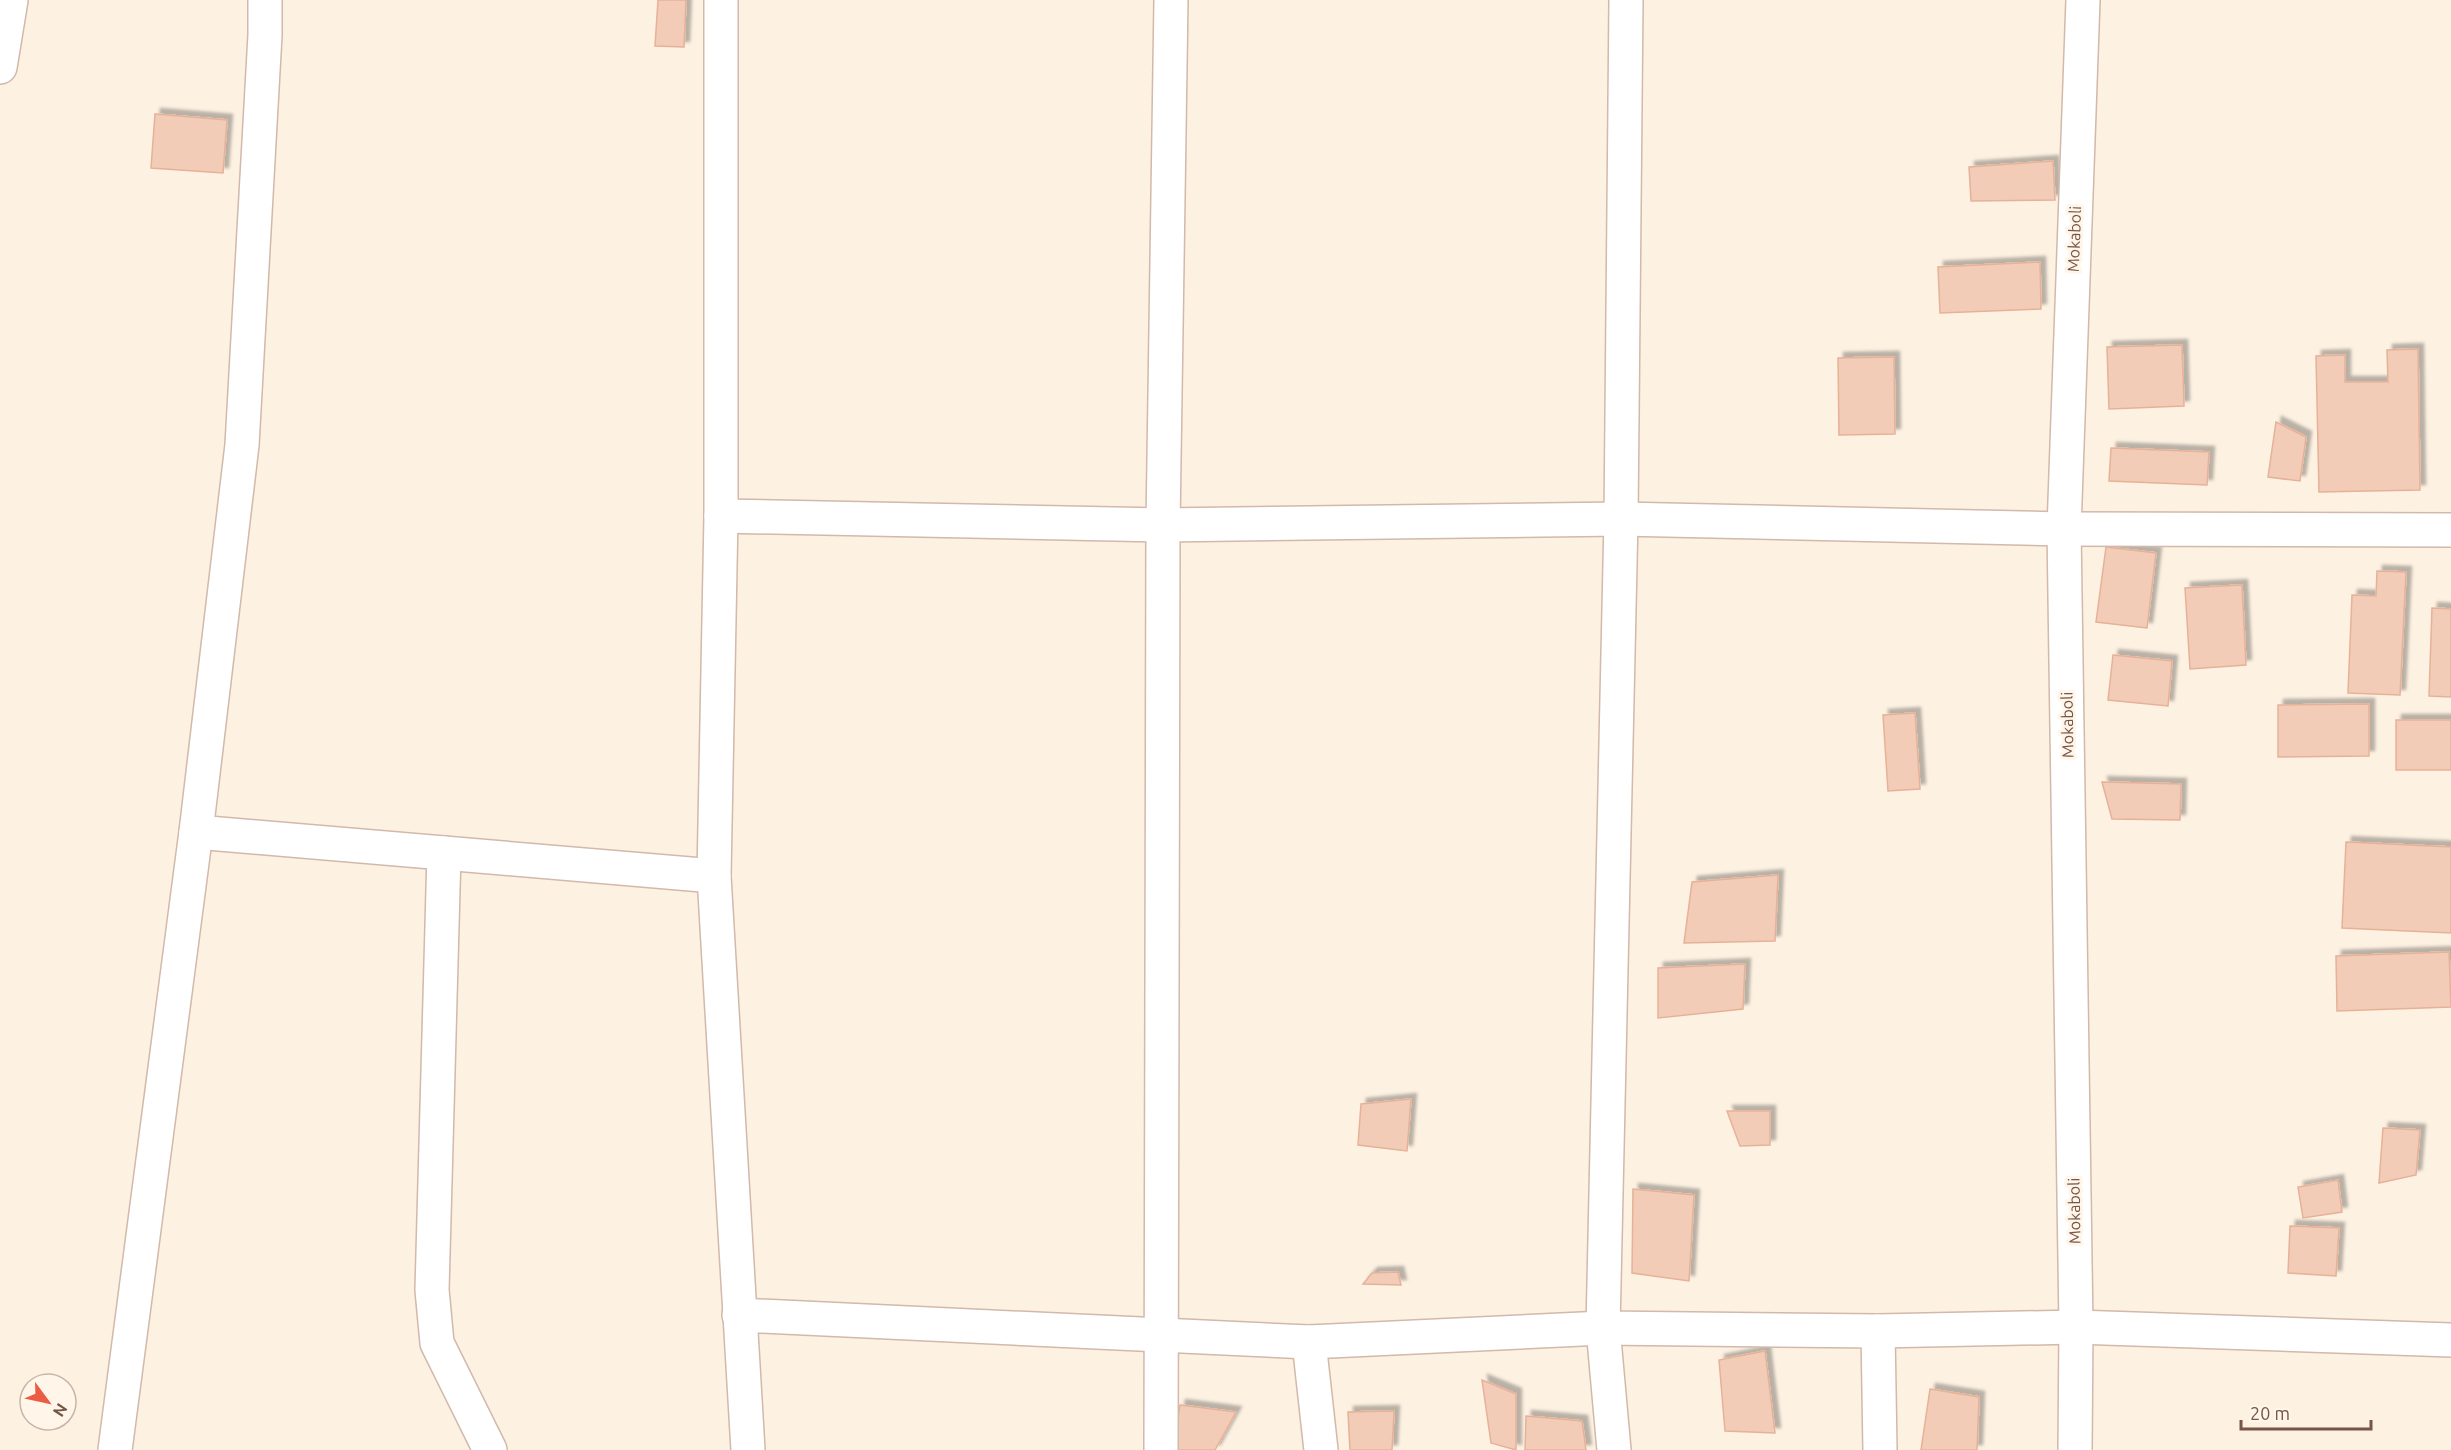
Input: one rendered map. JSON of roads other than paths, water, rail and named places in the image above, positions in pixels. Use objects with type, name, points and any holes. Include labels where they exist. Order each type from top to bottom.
[{"type":"street","points":[[0,67],[11,0]]},
{"type":"street","points":[[115,1450],[196,832],[242,445],[265,0]]},
{"type":"street","points":[[721,0],[721,516],[714,876],[748,1450]]},
{"type":"street","points":[[1161,1450],[1163,525],[1171,0]]},
{"type":"street","points":[[1614,1450],[1604,1328],[1621,519],[1626,0]]},
{"type":"street","name":"Mokaboli","points":[[2075,1450],[2076,1327],[2064,529],[2082,0]]},
{"type":"street","points":[[721,516],[1163,525],[1621,519],[2064,529],[2451,530]]},
{"type":"street","points":[[196,832],[714,876]]},
{"type":"street","points":[[444,853],[432,1290],[437,1343],[490,1450]]},
{"type":"street","points":[[739,1315],[1310,1342],[1604,1328],[1878,1331],[2076,1327],[2451,1340]]},
{"type":"street","points":[[1878,1331],[1880,1450]]},
{"type":"street","points":[[1310,1342],[1321,1450]]}]
